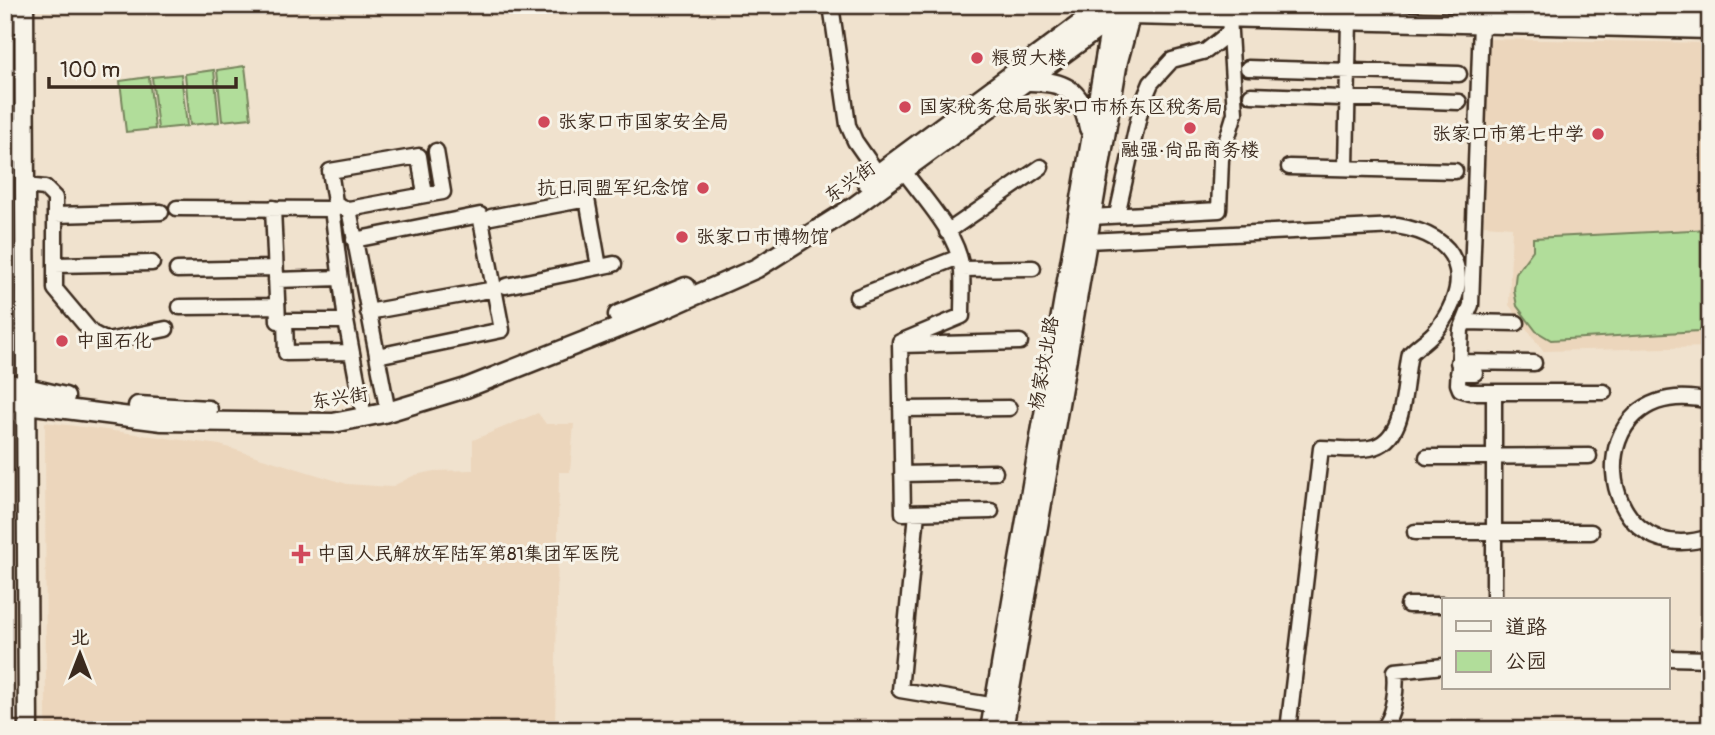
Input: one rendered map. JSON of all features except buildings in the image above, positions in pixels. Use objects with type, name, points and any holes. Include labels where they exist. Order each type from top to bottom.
[{"type":"main road","points":[[24,5],[28,730]]},
{"type":"main road","points":[[1082,23],[1097,5]]},
{"type":"main road","name":"东兴街","points":[[5,398],[48,395],[158,409],[336,411],[386,401],[462,378],[747,260],[882,178],[903,170],[1025,81],[1111,10]]},
{"type":"main road","name":"东兴街","points":[[5,383],[26,396],[187,422],[333,423],[384,412],[466,388],[653,314],[757,268],[882,178],[1082,23],[1111,10],[1132,10],[1229,25],[1463,13],[1710,12]]},
{"type":"main road","name":"杨家坟北路","points":[[1003,730],[1000,706],[1111,10]]},
{"type":"main road","name":"杨家坟北路","points":[[990,730],[1000,706],[1118,61],[1132,10]]},
{"type":"main road","name":"东兴街","points":[[1615,13],[1710,29]]},
{"type":"main road","points":[[1025,81],[1047,80],[1073,92],[1082,102],[1090,135]]},
{"type":"street","points":[[831,5],[848,125],[882,178]]},
{"type":"street","points":[[1481,14],[1471,305],[1464,322],[1458,368],[1460,389],[1494,392],[1604,392]]},
{"type":"street","points":[[1346,168],[1349,19]]},
{"type":"street","points":[[1117,215],[1141,107],[1151,83],[1172,60],[1206,51],[1229,25]]},
{"type":"street","points":[[1091,217],[1219,210],[1221,159],[1235,113],[1229,25]]},
{"type":"street","points":[[1248,68],[1459,74]]},
{"type":"street","points":[[1251,95],[1459,102]]},
{"type":"street","points":[[425,195],[419,156],[330,171],[335,202],[342,208],[349,209],[443,192],[436,151]]},
{"type":"street","points":[[947,232],[1041,167]]},
{"type":"street","points":[[1289,167],[1455,171]]},
{"type":"street","points":[[903,170],[947,232],[960,263],[962,316],[900,342],[903,513],[991,511]]},
{"type":"street","points":[[25,186],[52,192],[55,215],[55,289],[101,340],[115,341],[166,329]]},
{"type":"street","points":[[368,312],[607,265],[587,199],[491,217]]},
{"type":"street","points":[[177,208],[332,209],[346,321],[362,406]]},
{"type":"street","points":[[273,208],[278,321],[346,321]]},
{"type":"street","points":[[349,209],[386,401]]},
{"type":"street","points":[[55,215],[161,212]]},
{"type":"street","points":[[354,240],[480,215],[500,287],[502,330],[377,356]]},
{"type":"street","points":[[1087,241],[1397,226],[1415,229],[1435,238],[1447,246],[1454,260],[1457,291],[1452,306],[1437,331],[1410,354],[1399,419],[1394,432],[1384,443],[1370,448],[1321,448],[1288,730]]},
{"type":"street","points":[[55,265],[152,263]]},
{"type":"street","points":[[857,297],[960,263],[1033,268]]},
{"type":"street","points":[[177,270],[340,278]]},
{"type":"street","points":[[180,307],[276,306]]},
{"type":"street","points":[[285,321],[286,353],[352,352]]},
{"type":"street","points":[[1464,322],[1517,323]]},
{"type":"street","points":[[900,345],[1020,342]]},
{"type":"street","points":[[1458,368],[1534,363]]},
{"type":"street","points":[[1458,368],[1475,373]]},
{"type":"street","points":[[1494,392],[1494,598]]},
{"type":"street","points":[[1710,401],[1689,396],[1664,399],[1642,410],[1625,427],[1614,450],[1612,474],[1618,498],[1631,519],[1651,533],[1673,541],[1697,541],[1710,537]]},
{"type":"street","points":[[901,409],[1009,408]]},
{"type":"street","points":[[1427,457],[1588,456]]},
{"type":"street","points":[[902,474],[995,472]]},
{"type":"street","points":[[917,513],[900,690],[1000,706]]},
{"type":"street","points":[[1415,532],[1591,533]]},
{"type":"street","points":[[1409,605],[1442,605]]},
{"type":"street","points":[[1670,658],[1710,659]]},
{"type":"street","points":[[1381,730],[1386,725],[1394,696],[1395,671],[1442,666]]},
{"type":"shaded area","name":"张家口市第七中学","points":[[1488,39],[1710,43],[1710,347],[1543,351],[1509,305],[1512,227],[1484,225]]},
{"type":"shaded area","name":"中国人民解放军陆军第81集团军医院","points":[[538,413],[546,424],[574,424],[570,472],[559,472],[555,730],[46,730],[45,422],[220,445],[347,484],[391,487],[415,475],[434,471],[473,470],[473,440]]},
{"type":"green space","points":[[245,66],[251,118],[222,121],[217,70]]},
{"type":"green space","points":[[214,70],[219,122],[190,125],[185,74]]},
{"type":"green space","points":[[181,74],[187,126],[158,129],[152,77]]},
{"type":"green space","points":[[149,77],[155,129],[126,132],[120,81]]},
{"type":"green space","points":[[1710,229],[1710,322],[1699,331],[1551,340],[1536,331],[1517,306],[1514,290],[1516,273],[1533,250],[1533,238]]},
{"type":"place","name":"粮贸大楼","points":[[977,58]]},
{"type":"place","name":"国家税务总局张家口市桥东区税务局","points":[[905,107]]},
{"type":"place","name":"张家口市国家安全局","points":[[544,122]]},
{"type":"place","name":"融强·尚品商务楼","points":[[1190,128]]},
{"type":"place","name":"张家口市第七中学","points":[[1598,134]]},
{"type":"place","name":"抗日同盟军纪念馆","points":[[703,188]]},
{"type":"place","name":"张家口市博物馆","points":[[682,237]]},
{"type":"place","name":"中国石化","points":[[62,341]]},
{"type":"place","name":"中国人民解放军陆军第81集团军医院","points":[[301,554]]}]
